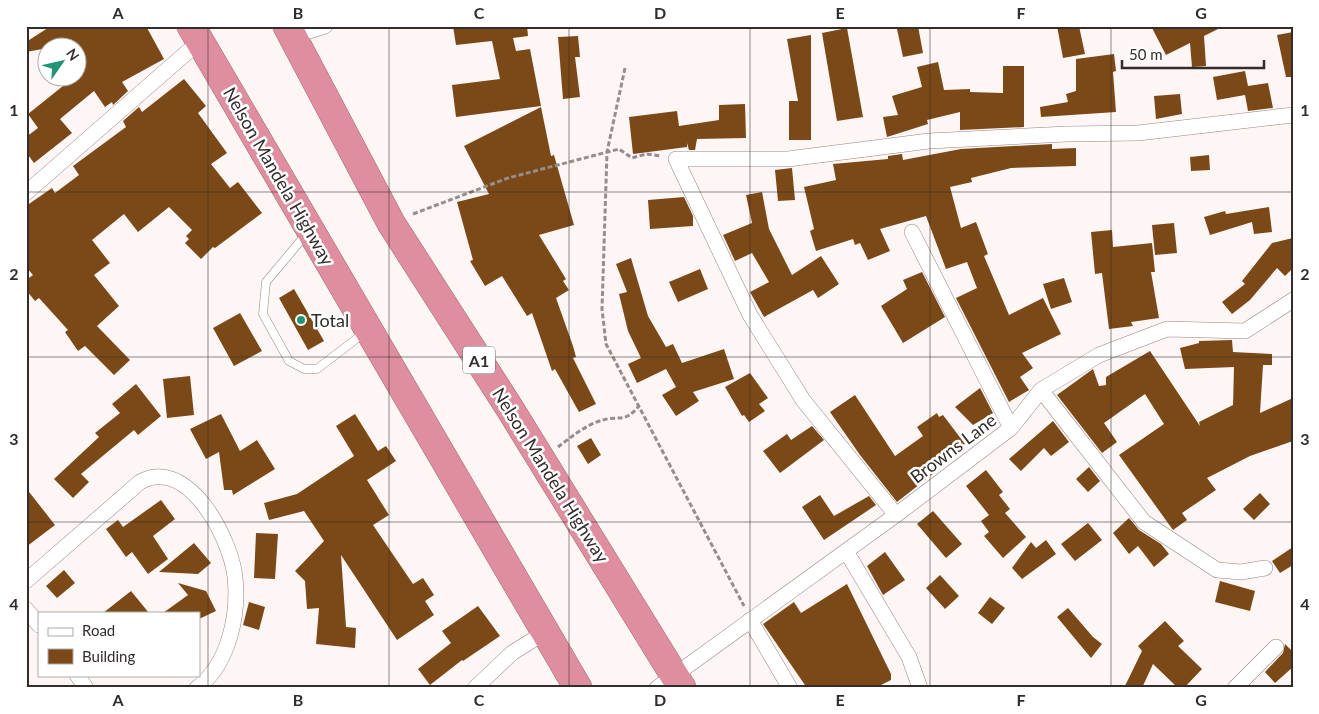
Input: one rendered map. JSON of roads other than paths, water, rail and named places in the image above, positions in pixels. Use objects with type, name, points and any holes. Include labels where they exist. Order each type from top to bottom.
[{"type":"highway","name":"Nelson Mandela Highway","points":[[290,31],[391,223],[541,459],[671,683]]},
{"type":"highway","name":"Nelson Mandela Highway","points":[[196,34],[309,230],[369,328],[547,631],[578,688]]},
{"type":"street","points":[[290,31],[325,26]]},
{"type":"street","points":[[26,193],[196,34]]},
{"type":"street","points":[[896,515],[803,400],[750,315],[676,159],[788,159],[929,141],[1068,134],[1138,133],[1293,115]]},
{"type":"street","points":[[912,232],[1011,428]]},
{"type":"street","name":"Browns Lane","points":[[671,683],[750,620],[896,515],[1011,428],[1041,390],[1099,355],[1166,329],[1245,331],[1293,300]]},
{"type":"street","points":[[1041,390],[1144,522],[1217,570],[1241,572],[1265,568]]},
{"type":"street","points":[[26,581],[140,482],[155,477],[172,480],[193,493],[211,513],[226,546],[235,575],[236,606],[230,638],[210,678],[197,688]]},
{"type":"street","points":[[846,551],[909,657],[920,688]]},
{"type":"street","points":[[26,609],[38,625]]},
{"type":"street","points":[[750,620],[790,688]]},
{"type":"street","points":[[475,688],[512,653],[547,631]]},
{"type":"street","points":[[1234,688],[1276,647]]},
{"type":"street","points":[[78,676],[86,688]]},
{"type":"lane","points":[[309,230],[266,282],[263,314],[289,361],[304,370],[317,368],[369,328]]},
{"type":"place","name":"Total","points":[[301,320]]}]
